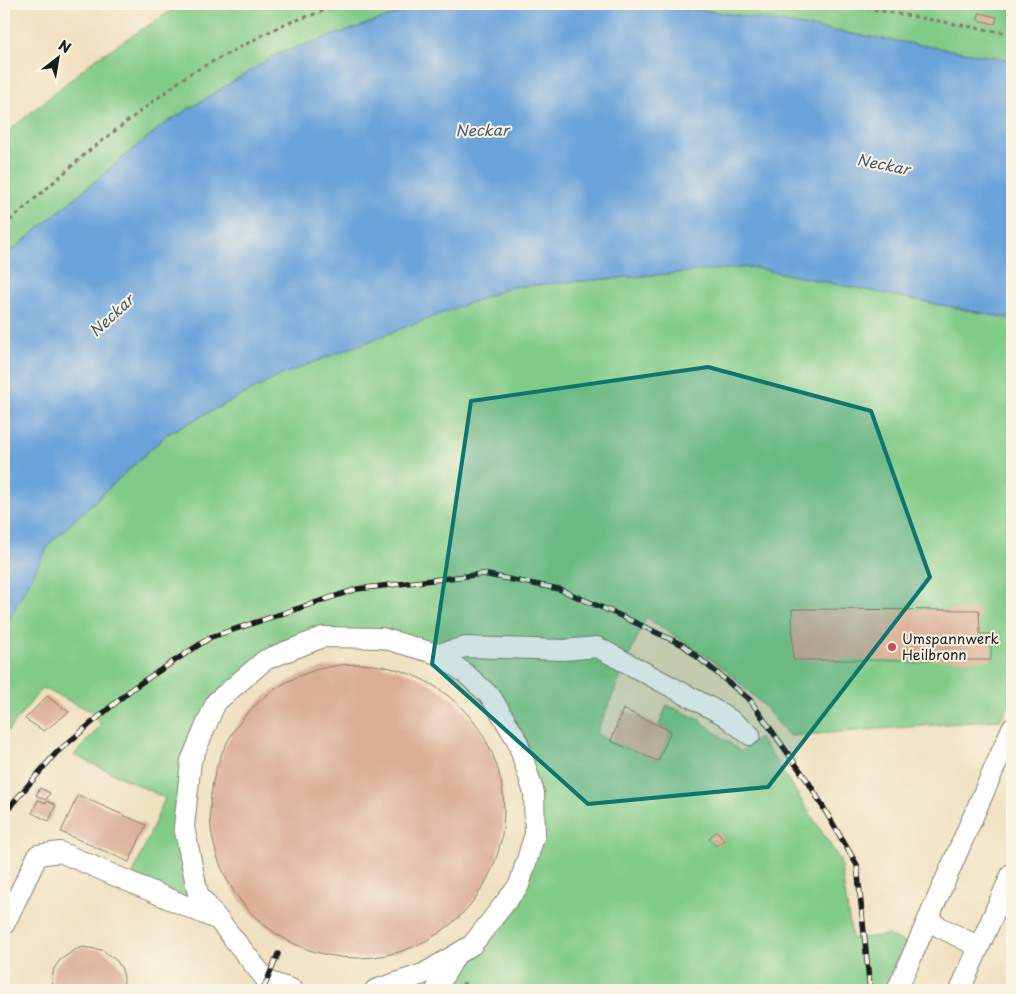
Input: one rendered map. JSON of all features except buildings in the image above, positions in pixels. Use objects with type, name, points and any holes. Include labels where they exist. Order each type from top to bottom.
[{"type":"street","points":[[293,990],[267,981],[261,984],[198,894],[184,827],[190,761],[216,702],[265,660],[323,637],[382,638],[438,654],[465,673],[491,697],[517,740],[534,793],[535,834],[519,886],[472,945],[423,974],[375,990]]},
{"type":"street","points":[[438,654],[466,647],[564,650],[596,647],[724,716],[750,735]]},
{"type":"street","points":[[897,990],[1012,728]]},
{"type":"street","points":[[4,925],[38,855],[60,852],[218,920]]},
{"type":"street","points":[[960,990],[1012,873]]},
{"type":"street","points":[[928,920],[979,946]]},
{"type":"street","points":[[436,990],[457,954]]},
{"type":"path","points":[[4,226],[90,150],[189,74],[282,25],[344,4]]},
{"type":"path","points":[[842,4],[1012,34]]},
{"type":"path","points":[[1004,4],[1012,14]]},
{"type":"highlighted area","points":[[708,367],[871,411],[930,577],[768,787],[588,804],[432,664],[471,401]]},
{"type":"green space","points":[[182,4],[461,4],[418,7],[277,54],[160,127],[4,257],[4,135],[95,59]]},
{"type":"green space","points":[[629,4],[1012,4],[1012,60],[718,12]]},
{"type":"green space","points":[[750,267],[1012,319],[1012,700],[1000,720],[789,736],[763,705],[721,666],[646,617],[596,734],[658,761],[671,731],[659,725],[667,705],[698,719],[741,752],[759,738],[840,860],[852,939],[888,935],[908,944],[887,990],[446,990],[462,962],[496,934],[523,892],[532,754],[506,702],[475,670],[443,646],[310,633],[212,699],[181,782],[195,903],[133,874],[165,798],[74,755],[101,725],[91,711],[42,688],[4,736],[4,628],[50,543],[167,434],[283,374],[511,287]]},
{"type":"water","name":"Neckar","points":[[461,4],[629,4],[718,12],[1012,60],[1012,319],[750,267],[511,287],[283,374],[167,434],[50,543],[4,628],[4,257],[160,127],[277,54],[418,7]]},
{"type":"railway","points":[[4,817],[12,804],[56,753],[133,688],[211,637],[357,589],[483,574],[559,589],[683,645],[750,700],[809,783],[857,865],[870,990]]},
{"type":"railway","points":[[263,990],[278,954]]},
{"type":"place","name":"Umspannwerk Heilbronn","points":[[892,647]]}]
